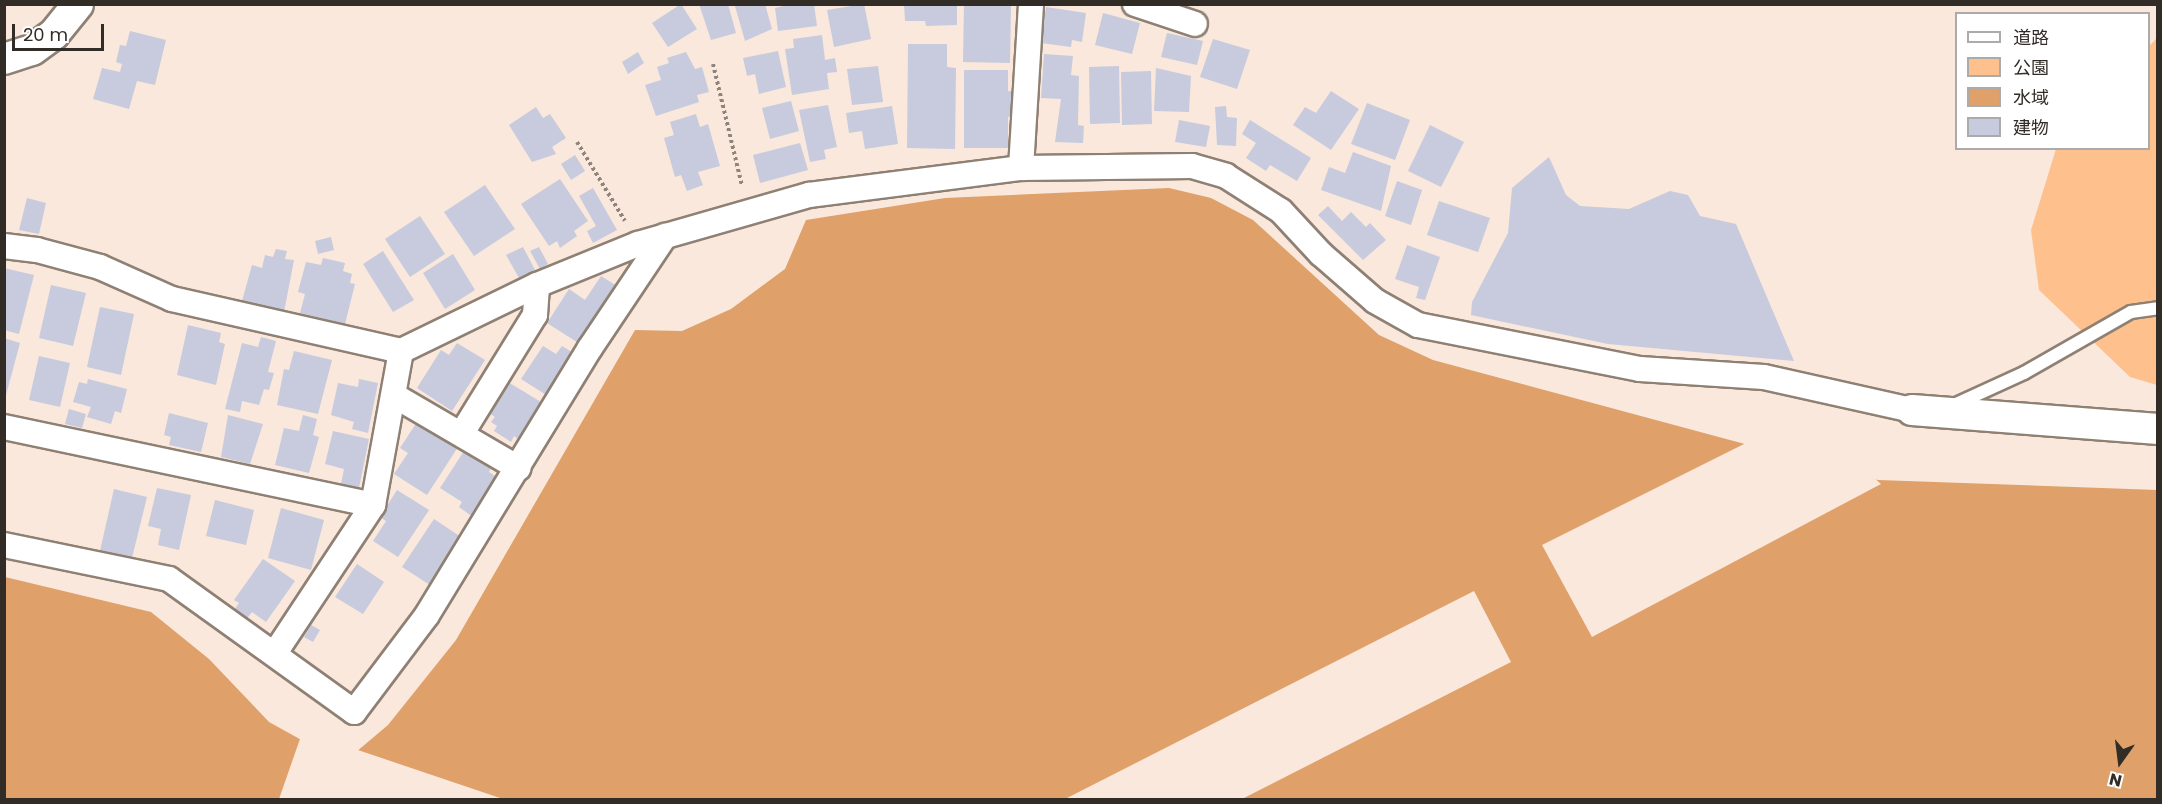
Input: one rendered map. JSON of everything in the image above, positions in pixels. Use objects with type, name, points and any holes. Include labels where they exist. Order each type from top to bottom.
[{"type":"street","points":[[4,59],[32,50],[46,39],[78,4]]},
{"type":"street","points":[[1021,168],[1031,4]]},
{"type":"street","points":[[1135,4],[1195,24]]},
{"type":"street","points":[[4,246],[37,250],[100,267],[172,299],[400,351],[537,285],[638,244],[809,195],[1021,168],[1156,164],[1192,166],[1226,176],[1281,211],[1322,254],[1375,301],[1418,325],[1640,369],[1764,376],[1926,411],[2157,429]]},
{"type":"street","points":[[4,545],[169,579],[354,712],[427,615],[637,273],[665,236]]},
{"type":"street","points":[[462,434],[535,315],[537,285]]},
{"type":"street","points":[[275,653],[374,505],[395,396],[400,351]]},
{"type":"street","points":[[395,396],[518,468]]},
{"type":"street","points":[[4,427],[374,505]]},
{"type":"lane","points":[[1926,411],[2024,372],[2131,312],[2157,308]]},
{"type":"path","points":[[713,64],[748,211]]},
{"type":"path","points":[[578,142],[638,244]]},
{"type":"green space","points":[[2157,38],[2157,385],[2130,377],[2039,290],[2031,230],[2056,150],[2150,150],[2150,45]]},
{"type":"water","points":[[1169,188],[1211,198],[1253,220],[1379,335],[1433,360],[1878,480],[2157,490],[2157,799],[5,800],[5,577],[151,612],[209,659],[269,722],[343,763],[388,725],[456,640],[635,330],[682,331],[731,309],[785,269],[806,220],[945,198]]},
{"type":"pier","points":[[1750,441],[1870,474],[1881,484],[1592,637],[1542,545]]},
{"type":"pier","points":[[1474,591],[1511,662],[1242,799],[1065,799]]},
{"type":"pier","points":[[301,736],[343,760],[355,749],[503,799],[279,799]]},
{"type":"building","points":[[681,4],[697,29],[668,47],[652,23]]},
{"type":"building","points":[[699,4],[728,4],[736,33],[711,40]]},
{"type":"building","points":[[765,4],[772,29],[745,41],[735,6]]},
{"type":"building","points":[[792,4],[814,4],[817,26],[778,31],[775,8]]},
{"type":"building","points":[[864,4],[871,39],[834,47],[827,10]]},
{"type":"building","points":[[904,4],[957,4],[957,25],[926,26],[925,21],[905,21]]},
{"type":"building","points":[[964,4],[1011,4],[1010,63],[963,62]]},
{"type":"building","points":[[1046,7],[1086,13],[1082,42],[1072,40],[1071,47],[1041,43]]},
{"type":"building","points":[[1103,13],[1140,23],[1132,54],[1095,45]]},
{"type":"building","points":[[130,31],[166,40],[155,85],[137,81],[129,109],[93,99],[102,68],[120,72],[122,64],[116,62],[120,45],[126,46]]},
{"type":"building","points":[[1167,33],[1203,41],[1197,65],[1161,57]]},
{"type":"building","points":[[822,35],[825,60],[835,58],[837,72],[827,73],[829,89],[792,95],[785,49],[794,48],[793,39]]},
{"type":"building","points":[[1213,39],[1250,50],[1237,89],[1200,77]]},
{"type":"building","points":[[908,44],[947,44],[947,67],[956,68],[955,149],[907,148]]},
{"type":"building","points":[[778,51],[786,87],[759,94],[755,74],[747,76],[743,58]]},
{"type":"building","points":[[638,52],[644,63],[628,74],[622,62]]},
{"type":"building","points":[[686,52],[695,69],[702,67],[709,92],[697,95],[699,102],[656,116],[645,85],[661,80],[657,67],[669,63],[667,58]]},
{"type":"building","points":[[1044,54],[1073,56],[1071,75],[1079,76],[1078,125],[1084,126],[1083,143],[1055,142],[1061,99],[1041,98]]},
{"type":"building","points":[[878,66],[883,102],[852,105],[847,69]]},
{"type":"building","points":[[1119,66],[1120,123],[1090,124],[1089,67]]},
{"type":"building","points":[[1156,68],[1191,76],[1189,112],[1154,111]]},
{"type":"building","points":[[964,70],[1008,70],[1008,91],[1016,92],[1015,118],[1008,117],[1008,148],[964,148]]},
{"type":"building","points":[[1151,71],[1152,124],[1122,125],[1121,72]]},
{"type":"building","points":[[1331,91],[1359,109],[1331,150],[1293,125],[1305,107],[1316,113]]},
{"type":"building","points":[[791,101],[799,131],[770,139],[762,108]]},
{"type":"building","points":[[1367,103],[1410,120],[1395,160],[1351,144]]},
{"type":"building","points":[[828,105],[837,147],[824,150],[826,159],[810,162],[799,110]]},
{"type":"building","points":[[892,106],[898,144],[865,149],[862,131],[849,133],[846,113]]},
{"type":"building","points":[[1226,106],[1227,117],[1237,118],[1236,146],[1217,145],[1215,107]]},
{"type":"building","points":[[536,107],[543,118],[550,114],[566,138],[552,147],[556,154],[532,162],[509,125]]},
{"type":"building","points":[[696,114],[700,127],[708,124],[720,166],[698,172],[703,185],[687,191],[681,175],[675,177],[664,138],[674,135],[670,122]]},
{"type":"building","points":[[1179,120],[1210,126],[1206,147],[1175,142]]},
{"type":"building","points":[[1250,120],[1311,158],[1297,181],[1270,165],[1266,171],[1246,158],[1256,143],[1242,134]]},
{"type":"building","points":[[1430,125],[1464,142],[1441,187],[1408,171]]},
{"type":"building","points":[[800,143],[808,170],[760,183],[753,155]]},
{"type":"building","points":[[1353,152],[1391,166],[1381,211],[1321,190],[1329,167],[1345,173]]},
{"type":"building","points":[[575,155],[585,171],[571,180],[561,164]]},
{"type":"building","points":[[1549,157],[1566,195],[1580,206],[1629,209],[1670,191],[1688,195],[1700,216],[1736,224],[1794,361],[1608,344],[1471,315],[1472,302],[1508,233],[1512,188]]},
{"type":"building","points":[[560,179],[588,221],[574,231],[577,236],[560,248],[557,241],[549,246],[521,204]]},
{"type":"building","points":[[1397,181],[1422,190],[1411,225],[1385,216]]},
{"type":"building","points":[[485,185],[515,229],[474,256],[444,212]]},
{"type":"building","points":[[593,188],[617,230],[593,243],[587,231],[596,226],[579,196]]},
{"type":"building","points":[[27,198],[46,203],[39,234],[19,230]]},
{"type":"building","points":[[1439,201],[1490,218],[1478,252],[1427,235]]},
{"type":"building","points":[[1328,206],[1342,221],[1351,212],[1366,227],[1370,223],[1386,240],[1363,260],[1318,215]]},
{"type":"building","points":[[420,216],[445,254],[410,277],[385,239]]},
{"type":"building","points":[[331,237],[334,250],[318,254],[315,241]]},
{"type":"building","points":[[1407,245],[1440,257],[1425,300],[1416,298],[1419,287],[1395,279]]},
{"type":"building","points":[[523,247],[535,270],[519,278],[506,255]]},
{"type":"building","points":[[539,247],[548,264],[540,269],[530,251]]},
{"type":"building","points":[[276,249],[287,251],[285,259],[294,260],[284,312],[242,301],[252,265],[262,268],[265,255],[273,257]]},
{"type":"building","points":[[383,251],[414,300],[393,312],[363,264]]},
{"type":"building","points":[[453,254],[475,290],[445,309],[423,273]]},
{"type":"building","points":[[323,258],[345,263],[343,271],[352,274],[350,283],[355,284],[345,324],[300,313],[305,294],[298,292],[306,262],[321,265]]},
{"type":"building","points":[[4,268],[34,275],[19,334],[4,330]]},
{"type":"building","points":[[601,276],[617,286],[580,344],[547,323],[569,289],[585,300]]},
{"type":"building","points":[[51,285],[86,293],[73,346],[39,338]]},
{"type":"building","points":[[100,307],[134,314],[121,375],[87,367]]},
{"type":"building","points":[[188,325],[221,333],[219,342],[225,344],[216,385],[177,375]]},
{"type":"building","points":[[261,337],[276,341],[268,372],[274,373],[269,390],[264,389],[259,405],[242,401],[240,412],[225,409],[242,343],[258,347]]},
{"type":"building","points":[[4,338],[20,343],[5,399],[4,398]]},
{"type":"building","points":[[457,343],[485,360],[452,411],[417,388],[441,350],[449,355]]},
{"type":"building","points":[[543,346],[556,354],[562,346],[575,354],[548,396],[521,379]]},
{"type":"building","points":[[294,351],[332,360],[318,414],[277,405],[284,369],[289,370]]},
{"type":"building","points":[[39,356],[70,363],[60,407],[29,400]]},
{"type":"building","points":[[88,379],[127,389],[121,413],[115,411],[111,424],[87,417],[91,407],[73,402],[79,382],[87,384]]},
{"type":"building","points":[[359,379],[378,383],[368,433],[352,429],[354,422],[331,415],[338,383],[358,387]]},
{"type":"building","points":[[508,382],[541,402],[518,439],[514,436],[511,442],[494,431],[497,426],[491,422],[495,417],[488,412]]},
{"type":"building","points":[[69,409],[86,414],[82,428],[65,424]]},
{"type":"building","points":[[169,413],[208,423],[201,452],[169,445],[171,437],[164,435]]},
{"type":"building","points":[[228,415],[263,424],[250,464],[221,457]]},
{"type":"building","points":[[303,415],[317,419],[313,435],[319,437],[309,473],[275,465],[284,428],[299,431]]},
{"type":"building","points":[[417,422],[458,447],[427,495],[394,474],[408,453],[400,448]]},
{"type":"building","points":[[333,431],[369,439],[359,488],[341,484],[344,469],[325,464]]},
{"type":"building","points":[[464,451],[491,468],[489,472],[498,478],[473,517],[459,507],[462,502],[440,488]]},
{"type":"building","points":[[157,488],[191,495],[179,550],[158,545],[161,529],[148,526]]},
{"type":"building","points":[[114,489],[147,497],[132,558],[100,551]]},
{"type":"building","points":[[397,490],[429,510],[398,557],[373,541],[386,521],[380,517]]},
{"type":"building","points":[[215,500],[254,510],[246,545],[206,536]]},
{"type":"building","points":[[281,508],[324,520],[311,570],[268,558]]},
{"type":"building","points":[[434,519],[461,537],[430,585],[402,567]]},
{"type":"building","points":[[263,559],[295,581],[266,622],[252,612],[245,621],[232,613],[239,603],[234,600]]},
{"type":"building","points":[[357,564],[384,582],[363,614],[335,597]]},
{"type":"building","points":[[311,625],[320,630],[313,642],[304,637]]}]
